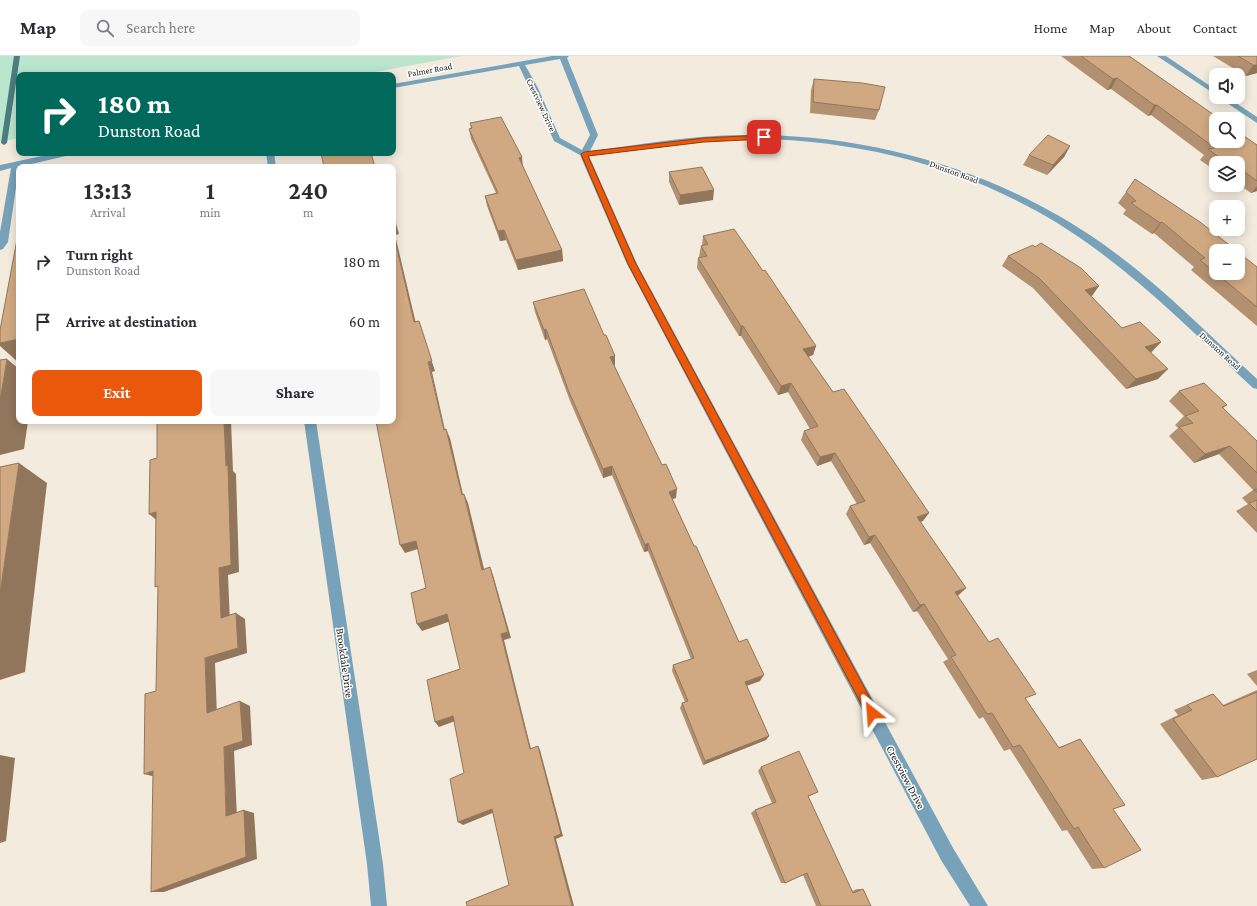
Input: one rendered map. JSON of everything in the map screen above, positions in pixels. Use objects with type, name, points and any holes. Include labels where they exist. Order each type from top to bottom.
[{"type":"street","points":[[564,56],[594,135],[584,154]]},
{"type":"street","name":"Palmer Road","points":[[396,85],[564,56]]},
{"type":"street","points":[[1160,56],[1209,88]]},
{"type":"street","name":"Crestview Drive","points":[[522,64],[557,139],[584,154],[632,264],[943,847],[964,883],[980,906]]},
{"type":"street","points":[[1232,104],[1257,121]]},
{"type":"street","name":"Dunston Road","points":[[584,154],[723,138],[764,137],[801,139],[870,148],[902,155],[954,172],[1023,200],[1053,216],[1097,245],[1134,273],[1257,385]]},
{"type":"street","points":[[0,168],[53,156]]},
{"type":"street","points":[[0,247],[3,242],[16,164]]},
{"type":"street","name":"Brookdale Drive","points":[[310,424],[374,856],[379,906]]},
{"type":"green space","points":[[0,56],[461,56],[375,72],[16,72],[16,139],[0,142]]},
{"type":"building","points":[[1081,56],[1129,56],[1210,112],[1209,144],[1157,105],[1154,105],[1117,78],[1113,79]]},
{"type":"building","points":[[1238,56],[1257,56],[1257,65],[1253,65]]},
{"type":"building","points":[[814,79],[862,83],[885,87],[879,110],[813,102]]},
{"type":"building","points":[[501,117],[522,157],[519,158],[562,250],[516,260],[504,230],[498,231],[485,196],[498,193],[469,129],[472,128],[470,123]]},
{"type":"building","points":[[1048,135],[1070,146],[1053,165],[1029,155]]},
{"type":"building","points":[[1245,137],[1257,145],[1257,181],[1245,172],[1245,156],[1218,156],[1208,149],[1245,148]]},
{"type":"building","points":[[322,156],[372,156],[374,164],[323,164]]},
{"type":"building","points":[[702,167],[714,190],[680,195],[669,172]]},
{"type":"building","points":[[1135,179],[1200,222],[1209,229],[1209,236],[1218,236],[1228,244],[1209,244],[1209,267],[1200,260],[1205,258],[1162,222],[1160,223],[1131,203],[1136,201],[1126,192]]},
{"type":"building","points":[[734,229],[763,271],[765,270],[816,346],[803,349],[833,392],[844,389],[929,513],[917,517],[966,588],[955,592],[989,642],[998,638],[1036,694],[1025,698],[1059,748],[1080,739],[1125,805],[1113,809],[1141,850],[1104,868],[1078,827],[1074,829],[1020,745],[1013,747],[992,713],[987,714],[951,657],[956,655],[924,604],[920,605],[875,535],[869,537],[850,506],[865,501],[835,453],[820,457],[804,431],[818,426],[791,383],[781,386],[698,258],[707,256],[701,246],[708,244],[703,236]]},
{"type":"building","points":[[1041,243],[1081,268],[1099,286],[1085,290],[1122,328],[1140,322],[1161,342],[1145,347],[1168,369],[1136,379],[1039,278],[1008,256],[1033,245],[1035,247]]},
{"type":"building","points":[[396,244],[414,322],[419,321],[432,361],[428,362],[444,430],[446,429],[462,495],[464,494],[482,570],[490,567],[508,632],[501,634],[530,749],[538,746],[561,834],[554,837],[572,906],[467,906],[466,902],[509,885],[492,809],[458,822],[450,779],[464,773],[453,716],[435,722],[427,680],[460,669],[447,614],[417,624],[411,593],[426,588],[416,541],[400,545],[377,424],[396,424]]},
{"type":"building","points":[[16,245],[16,340],[0,343],[0,330]]},
{"type":"building","points":[[1245,258],[1257,267],[1257,307],[1224,280],[1245,280]]},
{"type":"building","points":[[584,289],[615,356],[610,357],[662,465],[666,464],[677,489],[669,492],[694,546],[696,546],[739,642],[747,639],[764,675],[745,682],[769,736],[705,761],[682,703],[688,701],[673,665],[694,658],[648,543],[645,545],[612,466],[603,469],[569,392],[546,329],[544,330],[533,302]]},
{"type":"building","points":[[7,359],[0,401],[0,360]]},
{"type":"building","points":[[1204,383],[1227,405],[1222,407],[1257,441],[1257,473],[1230,446],[1205,454],[1179,427],[1193,423],[1185,416],[1199,411],[1179,391]]},
{"type":"building","points":[[157,424],[224,424],[226,466],[228,465],[231,565],[219,568],[221,618],[236,613],[238,648],[205,658],[207,713],[240,701],[243,741],[224,747],[226,816],[244,810],[246,857],[151,892],[153,771],[144,774],[145,694],[156,691],[158,586],[155,587],[156,512],[149,514],[150,460],[157,458]]},
{"type":"building","points":[[19,463],[0,594],[0,467]]},
{"type":"building","points":[[1257,500],[1257,511],[1249,503]]},
{"type":"building","points":[[1257,692],[1257,759],[1217,777],[1173,719],[1192,710],[1187,705],[1213,694],[1224,706]]},
{"type":"building","points":[[799,751],[818,792],[808,796],[853,893],[863,889],[871,906],[821,906],[807,873],[785,883],[755,810],[776,802],[761,767]]},
{"type":"waterway","points":[[4,143],[17,56]]},
{"type":"route","points":[[764,137],[704,140],[584,154],[632,264],[872,713]]}]
